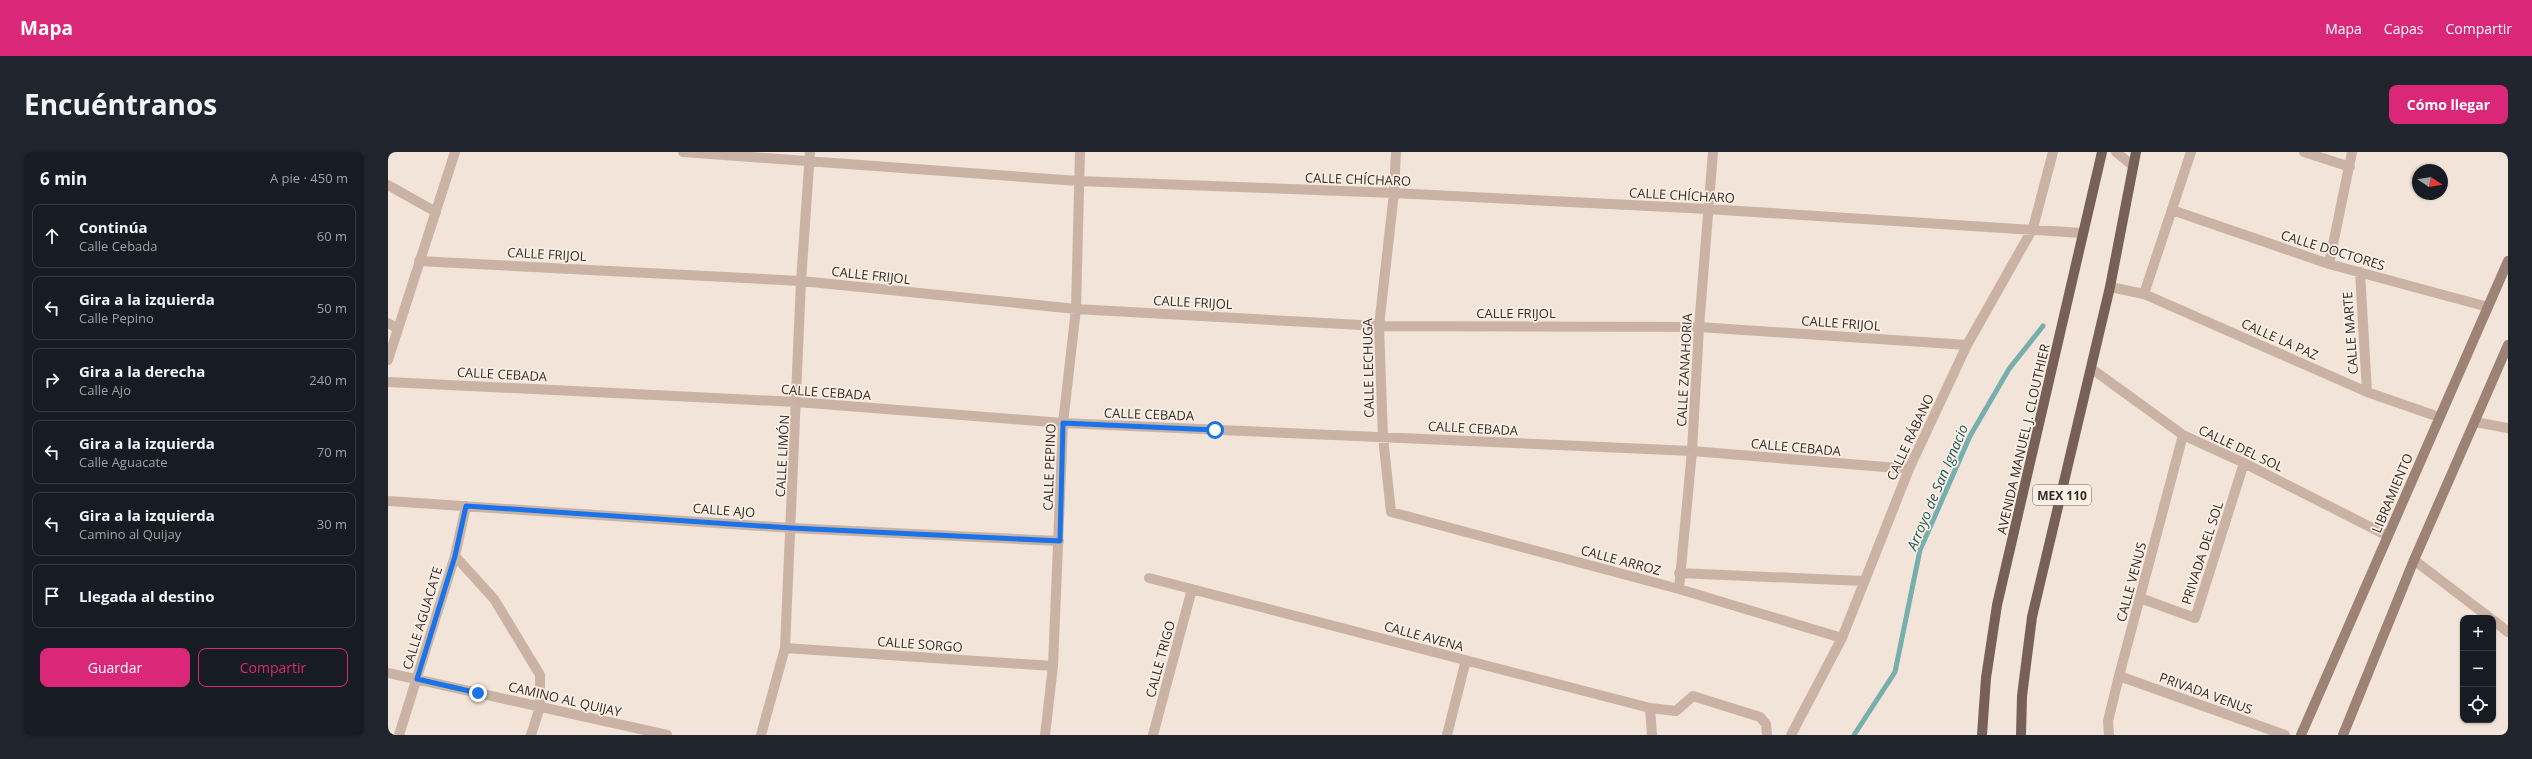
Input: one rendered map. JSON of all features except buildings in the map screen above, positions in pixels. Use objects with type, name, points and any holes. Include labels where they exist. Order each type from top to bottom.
[{"type":"main road","name":"AVENIDA MANUEL J. CLOUTHIER","points":[[1982,735],[1986,678],[1997,605],[2102,152]]},
{"type":"main road","name":"MEX 110","points":[[2021,735],[2022,696],[2032,617],[2092,369],[2130,194],[2136,152]]},
{"type":"main road","name":"LIBRAMIENTO","points":[[2301,735],[2508,261]]},
{"type":"main road","points":[[2343,735],[2414,560],[2508,345]]},
{"type":"street","points":[[388,360],[397,328],[455,152]]},
{"type":"street","name":"CALLE CHÍCHARO","points":[[683,152],[810,156],[1078,181],[1394,193],[1708,209],[2033,228],[2082,233]]},
{"type":"street","name":"CALLE PEPINO","points":[[1046,735],[1053,666],[1060,541],[1063,423],[1076,309],[1078,181],[1080,152]]},
{"type":"street","name":"CALLE LECHUGA","points":[[1391,512],[1382,437],[1379,326],[1394,193],[1396,152]]},
{"type":"street","name":"CALLE ZANAHORIA","points":[[1679,589],[1679,573],[1692,451],[1699,327],[1713,152]]},
{"type":"street","name":"CALLE RÁBANO","points":[[1791,735],[1842,638],[1862,581],[1909,469],[1967,345],[2033,228],[2053,152]]},
{"type":"street","points":[[2116,152],[2133,166]]},
{"type":"street","points":[[2144,294],[2191,152]]},
{"type":"street","points":[[2304,152],[2350,167]]},
{"type":"street","points":[[2329,264],[2352,152]]},
{"type":"street","name":"CALLE LIMÓN","points":[[762,735],[785,648],[798,402],[801,281],[810,156]]},
{"type":"street","points":[[388,185],[436,212]]},
{"type":"street","name":"CALLE DOCTORES","points":[[2172,210],[2329,264],[2488,306]]},
{"type":"street","name":"CALLE FRIJOL","points":[[419,261],[801,281],[1076,309],[1379,326],[1699,327],[1967,345]]},
{"type":"street","name":"CALLE MARTE","points":[[2360,272],[2367,392]]},
{"type":"street","name":"CALLE LA PAZ","points":[[2110,287],[2144,294],[2367,392],[2439,417]]},
{"type":"street","points":[[388,323],[397,328]]},
{"type":"street","name":"CALLE DEL SOL","points":[[2092,369],[2182,435],[2244,463],[2388,536]]},
{"type":"street","name":"CALLE CEBADA","points":[[388,382],[798,402],[1063,423],[1692,451],[1909,469]]},
{"type":"street","points":[[2475,422],[2508,428]]},
{"type":"street","name":"CALLE VENUS","points":[[2109,735],[2108,721],[2182,435]]},
{"type":"street","name":"PRIVADA DEL SOL","points":[[2140,598],[2195,618],[2244,463]]},
{"type":"street","name":"CALLE AJO","points":[[388,501],[791,528],[1060,541]]},
{"type":"street","name":"CALLE AGUACATE","points":[[399,735],[455,556],[466,506]]},
{"type":"street","name":"CALLE ARROZ","points":[[1391,512],[1679,589],[1842,638]]},
{"type":"street","points":[[455,556],[494,600],[540,675],[540,708],[530,735]]},
{"type":"street","points":[[2414,560],[2486,615]]},
{"type":"street","name":"CALLE ARROZ","points":[[1679,573],[1862,581]]},
{"type":"street","name":"CALLE AVENA","points":[[1149,578],[1650,708],[1676,711],[1693,696],[1760,718],[1766,724],[1767,735]]},
{"type":"street","name":"CALLE TRIGO","points":[[1153,735],[1192,589]]},
{"type":"street","points":[[2496,622],[2508,632]]},
{"type":"street","name":"CALLE SORGO","points":[[785,648],[1053,666]]},
{"type":"street","points":[[1447,735],[1466,660]]},
{"type":"street","name":"CAMINO AL QUIJAY","points":[[388,673],[667,735]]},
{"type":"street","name":"PRIVADA VENUS","points":[[2119,676],[2285,735]]},
{"type":"street","points":[[1650,708],[1652,735]]},
{"type":"waterway","name":"Arroyo de San Ignacio","points":[[1854,735],[1895,672],[1920,550],[1970,436],[2009,369],[2043,326]]},
{"type":"route","points":[[478,693],[417,679],[455,556],[466,506],[791,528],[1060,541],[1063,423],[1215,430]]}]
